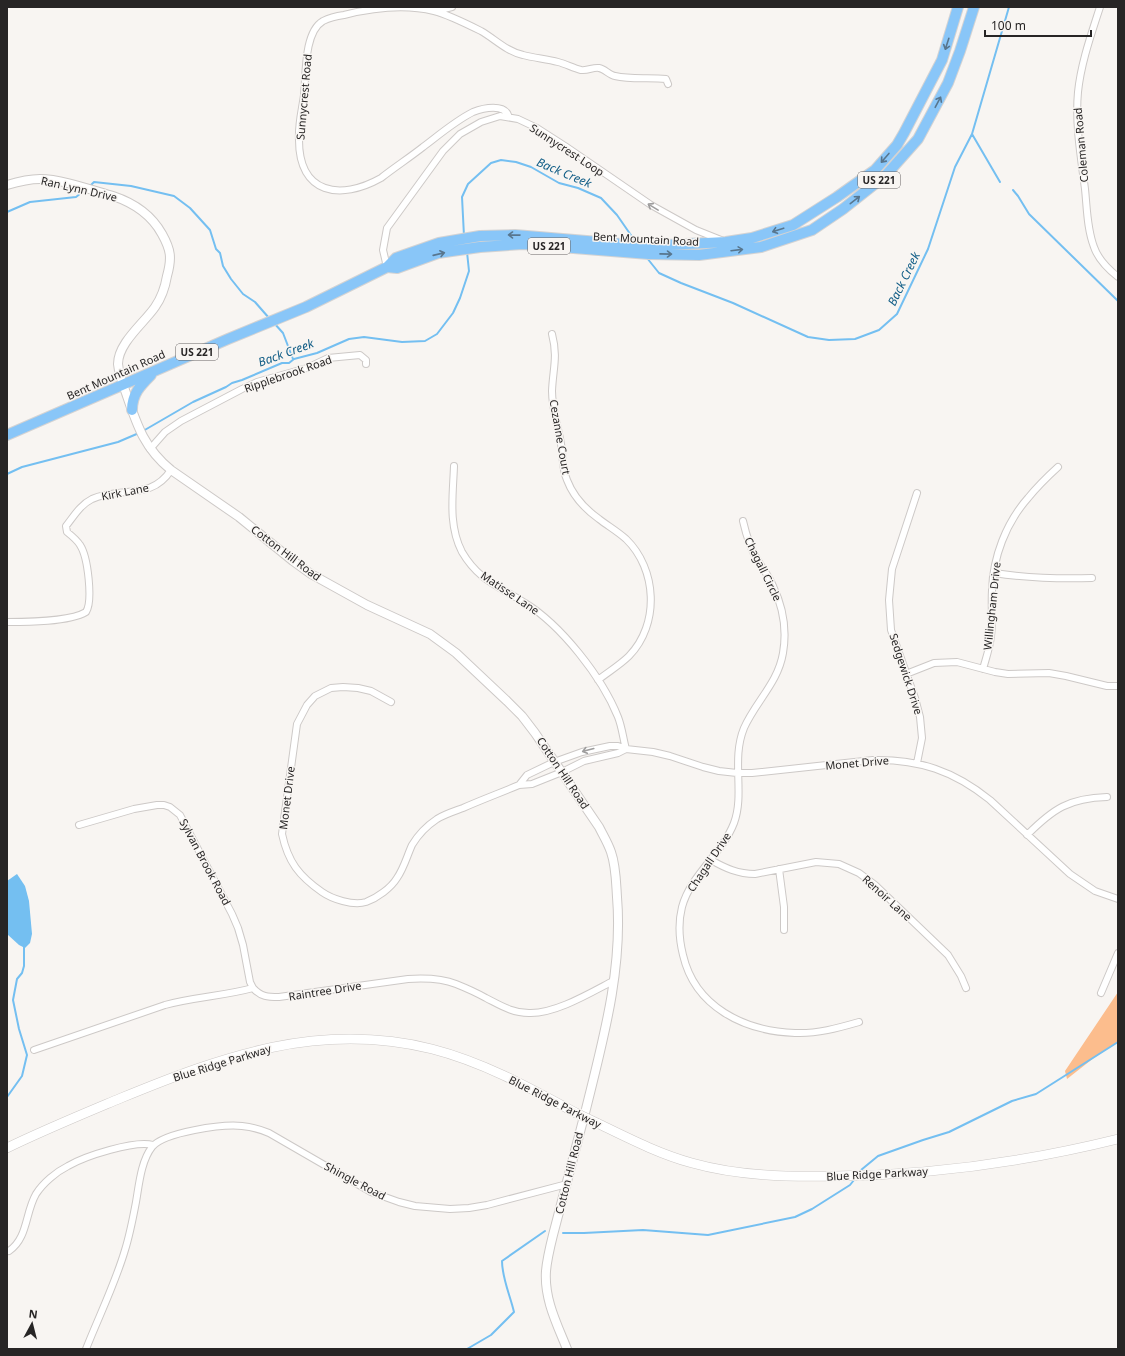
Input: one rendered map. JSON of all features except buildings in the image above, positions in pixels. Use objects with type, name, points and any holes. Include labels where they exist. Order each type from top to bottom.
[{"type":"main road","name":"Bent Mountain Road","points":[[7,435],[123,384],[306,307],[387,267],[397,268],[401,261],[438,243],[480,236],[515,235],[646,246],[692,244],[726,242],[752,238],[793,225],[838,197],[875,170],[897,145],[942,60],[958,7]]},
{"type":"main road","name":"Bent Mountain Road","points":[[401,261],[438,253],[480,247],[523,244],[649,254],[699,255],[761,247],[812,230],[843,209],[886,175],[918,139],[948,83],[960,52],[974,7]]},
{"type":"main road","points":[[132,410],[134,394],[155,371]]},
{"type":"main road","name":"Blue Ridge Parkway","points":[[7,1148],[143,1089],[190,1072],[258,1050],[290,1043],[343,1038],[377,1040],[432,1049],[465,1059],[498,1072],[576,1113],[670,1156],[692,1163],[732,1171],[791,1176],[882,1175],[936,1171],[1041,1156],[1118,1139]]},
{"type":"street","name":"Sunnycrest Road","points":[[452,7],[434,11],[389,8],[352,12],[324,20],[315,29],[309,46],[304,96],[299,123],[300,151],[307,174],[315,184],[330,190],[346,190],[365,186],[381,178],[458,121],[473,112],[482,109],[498,108],[508,114],[509,117]]},
{"type":"street","name":"Coleman Road","points":[[1100,7],[1083,64],[1078,91],[1078,130],[1090,229],[1094,246],[1107,268],[1118,277]]},
{"type":"street","name":"Sunnycrest Road","points":[[434,11],[473,27],[503,47],[522,55],[558,62],[585,70],[601,68],[614,76],[640,79],[658,78],[666,80],[668,84]]},
{"type":"street","name":"Sunnycrest Loop","points":[[387,267],[383,250],[387,228],[443,151],[456,137],[470,127],[491,118],[500,116],[509,117],[524,122],[565,146],[634,195],[657,209],[696,230],[726,242]]},
{"type":"street","name":"Ran Lynn Drive","points":[[7,185],[30,179],[50,180],[95,191],[130,203],[147,215],[156,224],[169,246],[171,260],[170,267],[161,298],[124,345],[120,354],[118,364],[123,384]]},
{"type":"street","name":"Cezanne Court","points":[[552,334],[556,346],[556,355],[552,399],[566,478],[579,500],[587,510],[599,520],[614,529],[633,547],[645,566],[651,590],[652,603],[650,614],[642,637],[630,655],[622,663],[598,680]]},
{"type":"street","name":"Ripplebrook Road","points":[[150,449],[165,432],[181,421],[257,382],[307,368],[332,358],[360,355],[366,360],[366,364]]},
{"type":"street","name":"Cotton Hill Road","points":[[123,384],[143,438],[162,463],[239,517],[293,561],[315,576],[367,605],[419,628],[444,642],[502,695],[522,716],[535,733],[599,827],[606,840],[616,874],[618,916],[616,959],[610,1004],[600,1054],[547,1259],[546,1272],[546,1286],[549,1302],[567,1349]]},
{"type":"street","name":"Matisse Lane","points":[[454,466],[452,511],[453,526],[462,551],[469,562],[488,581],[525,603],[553,624],[579,653],[598,680],[618,716],[626,749]]},
{"type":"street","name":"Willingham Drive","points":[[983,669],[991,636],[994,572],[1003,538],[1018,510],[1033,492],[1058,467]]},
{"type":"street","name":"Kirk Lane","points":[[7,622],[44,622],[67,618],[86,612],[89,601],[87,566],[81,546],[67,532],[66,526],[79,509],[92,499],[113,493],[151,488],[165,479],[171,470]]},
{"type":"street","name":"Sedgewick Drive","points":[[917,763],[922,738],[920,718],[915,698],[891,630],[889,600],[892,569],[918,493]]},
{"type":"street","name":"Chagall Circle","points":[[737,773],[740,742],[743,730],[754,709],[774,680],[780,666],[785,638],[783,618],[778,597],[750,546],[743,521]]},
{"type":"street","points":[[994,572],[1036,578],[1092,578]]},
{"type":"street","points":[[906,674],[934,663],[957,662],[1008,674],[1049,673],[1108,686],[1118,686]]},
{"type":"street","name":"Monet Drive","points":[[391,702],[371,691],[358,688],[331,688],[315,696],[307,705],[297,724],[282,834],[286,850],[294,867],[308,882],[334,899],[348,902],[365,902],[379,895],[397,879],[413,844],[422,832],[438,818],[519,785],[532,784],[584,761],[618,753],[626,749]]},
{"type":"street","name":"Monet Drive","points":[[519,785],[527,775],[554,762],[596,748],[618,746],[626,749],[653,752],[670,756],[719,771],[737,773],[752,773],[873,760],[917,763],[948,773],[967,783],[990,800],[1070,874],[1095,891],[1118,899]]},
{"type":"street","name":"Chagall Drive","points":[[737,773],[738,800],[734,823],[711,860],[694,881],[687,894],[680,920],[679,935],[684,960],[692,980],[700,992],[719,1010],[746,1024],[773,1031],[811,1033],[827,1031],[859,1022]]},
{"type":"street","points":[[1027,835],[1060,807],[1082,799],[1107,797]]},
{"type":"street","name":"Sylvan Brook Road","points":[[79,825],[127,811],[157,805],[164,805],[180,815],[238,928],[250,982],[253,988]]},
{"type":"street","name":"Renoir Lane","points":[[711,860],[724,868],[745,874],[755,874],[806,863],[827,862],[843,866],[859,873],[875,885],[948,955],[962,976],[966,988]]},
{"type":"street","points":[[779,869],[784,907],[784,930]]},
{"type":"street","points":[[1101,993],[1118,953]]},
{"type":"street","name":"Raintree Drive","points":[[253,988],[267,997],[279,997],[408,979],[438,979],[455,984],[509,1010],[528,1014],[548,1010],[569,1003],[613,981]]},
{"type":"street","points":[[34,1050],[165,1005],[180,1001],[234,993],[253,988]]},
{"type":"street","name":"Shingle Road","points":[[153,1146],[164,1138],[207,1128],[241,1126],[254,1128],[269,1133],[371,1192],[399,1202],[432,1208],[463,1208],[487,1205],[567,1184]]},
{"type":"street","points":[[8,1251],[21,1238],[36,1194],[48,1180],[59,1171],[79,1160],[114,1149],[142,1143],[153,1146],[149,1151],[142,1174],[125,1252],[86,1349]]},
{"type":"shaded area","points":[[1118,992],[1118,1042],[1095,1057],[1067,1079],[1065,1071]]},
{"type":"water","points":[[17,874],[25,886],[29,901],[32,934],[30,943],[25,948],[19,945],[7,934],[7,881]]},
{"type":"waterway","name":"Back Creek","points":[[647,258],[659,273],[733,303],[808,337],[829,340],[855,339],[879,330],[897,314],[928,249],[955,167],[972,134],[1009,7]]},
{"type":"waterway","points":[[972,134],[1000,182]]},
{"type":"waterway","name":"Back Creek","points":[[464,236],[462,197],[468,184],[491,163],[501,160],[516,162],[531,167],[559,183],[578,188],[601,198],[617,215],[635,241]]},
{"type":"waterway","points":[[90,186],[94,182],[131,186],[174,196],[190,208],[210,230],[216,249],[220,253],[223,266],[231,279],[243,294],[255,302],[269,318]]},
{"type":"waterway","points":[[7,212],[30,202],[76,197],[85,190]]},
{"type":"waterway","points":[[1013,190],[1029,214],[1118,301]]},
{"type":"waterway","name":"Back Creek","points":[[143,431],[193,402],[232,383],[282,363],[289,363],[294,359],[317,353],[349,339],[364,337],[402,342],[425,341],[437,334],[453,313],[460,298],[469,271],[467,252]]},
{"type":"waterway","points":[[274,323],[283,333],[293,359]]},
{"type":"waterway","name":"Back Creek","points":[[7,474],[22,467],[118,442],[139,433]]},
{"type":"waterway","points":[[7,1097],[22,1076],[27,1055],[19,1029],[13,1000],[17,979],[22,973],[24,966],[24,945]]},
{"type":"waterway","points":[[861,1170],[878,1156],[949,1132],[1012,1101],[1036,1094],[1118,1042]]},
{"type":"waterway","points":[[563,1233],[643,1230],[708,1235],[795,1217],[812,1209],[850,1185],[854,1180]]},
{"type":"waterway","points":[[467,1349],[491,1335],[514,1312],[505,1280],[502,1261],[545,1231]]}]
